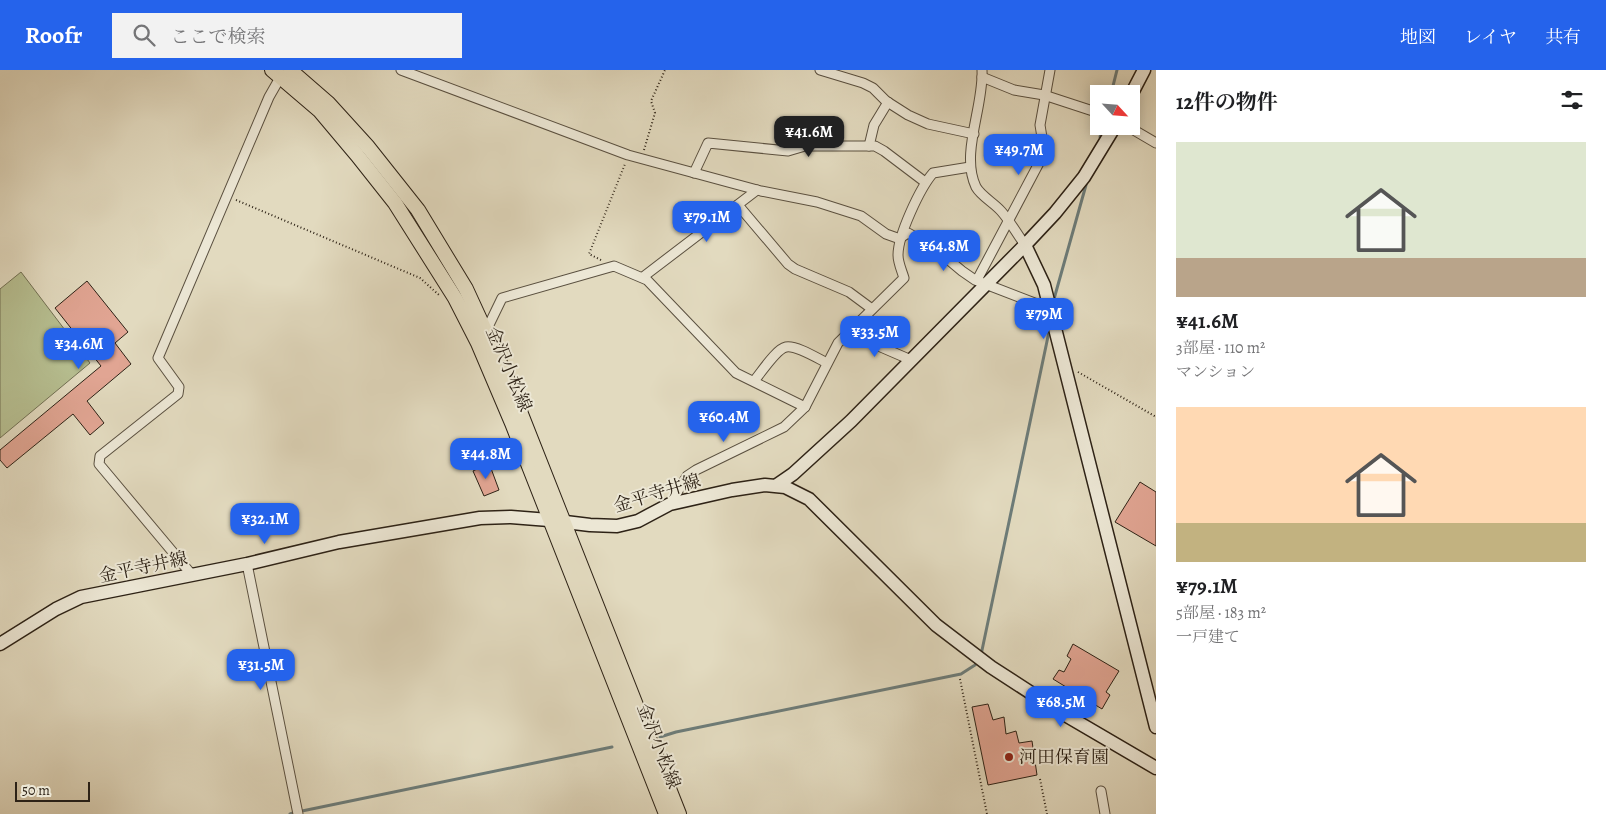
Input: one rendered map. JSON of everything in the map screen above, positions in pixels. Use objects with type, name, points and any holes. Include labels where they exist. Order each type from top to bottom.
[{"type":"main road","points":[[1136,85],[1144,70]]},
{"type":"main road","name":"金沢小松線","points":[[281,72],[335,110],[368,147],[418,210],[466,289],[506,376],[556,520],[666,814]]},
{"type":"main road","name":"金沢小松線","points":[[281,72],[320,111],[395,203],[455,298],[478,343],[556,520],[678,814]]},
{"type":"main road","points":[[776,485],[793,474],[844,428],[911,360],[982,282],[1025,245],[1055,213],[1084,177],[1109,135]]},
{"type":"main road","points":[[1025,245],[1044,284],[1156,728]]},
{"type":"main road","name":"金平寺井線","points":[[0,644],[56,609],[81,597],[247,564],[339,542],[480,518],[512,517],[617,526],[638,521],[670,504],[732,490],[776,485],[792,490],[809,499],[936,625],[979,659],[1062,713],[1156,768]]},
{"type":"street","points":[[401,70],[628,155],[757,190],[817,202],[861,216],[886,234],[900,239]]},
{"type":"street","points":[[820,70],[863,83],[873,88],[888,102],[908,116],[928,124],[974,134]]},
{"type":"street","points":[[982,282],[1008,221],[1044,150],[1040,125],[1050,70]]},
{"type":"street","points":[[192,575],[99,464],[100,456],[178,394],[179,387],[158,358],[281,72]]},
{"type":"street","points":[[1025,245],[1001,211],[977,188],[970,167],[969,158],[982,74],[1014,90],[1044,95],[1090,110]]},
{"type":"street","points":[[870,146],[874,125],[888,102]]},
{"type":"street","points":[[1140,134],[1156,143]]},
{"type":"street","points":[[694,173],[708,143],[788,151],[805,146],[875,146],[925,182]]},
{"type":"street","points":[[670,504],[687,476],[784,427],[805,407],[838,343],[904,278],[898,256],[900,239],[925,182],[933,173],[970,167]]},
{"type":"street","points":[[643,278],[757,190]]},
{"type":"street","points":[[738,205],[788,264],[795,269],[849,292],[872,308]]},
{"type":"street","points":[[900,239],[908,233],[932,246],[962,271],[982,282],[1050,309]]},
{"type":"street","points":[[486,331],[502,298],[614,266],[647,280],[736,373],[805,407]]},
{"type":"street","points":[[850,331],[911,360]]},
{"type":"street","points":[[754,382],[780,350],[788,347],[827,363]]},
{"type":"street","points":[[247,564],[298,814]]},
{"type":"street","points":[[1101,790],[1105,814]]},
{"type":"path","points":[[641,159],[655,113],[651,101],[665,70]]},
{"type":"path","points":[[614,266],[589,254],[628,155]]},
{"type":"path","points":[[227,196],[420,278],[440,296]]},
{"type":"path","points":[[1064,364],[1156,417]]},
{"type":"path","points":[[960,679],[987,814]]},
{"type":"path","points":[[1040,779],[1047,814]]},
{"type":"green space","points":[[21,272],[90,363],[0,438],[0,289]]},
{"type":"building","points":[[87,281],[128,332],[115,343],[131,364],[87,401],[104,423],[90,435],[73,414],[7,468],[0,460],[0,450],[101,366],[55,308]]},
{"type":"building","points":[[489,463],[499,490],[484,496],[473,471]]},
{"type":"building","points":[[1140,482],[1156,492],[1156,546],[1115,522]]},
{"type":"building","points":[[1073,644],[1119,671],[1106,692],[1110,695],[1102,709],[1053,679],[1059,670],[1064,672],[1071,659],[1067,656]]},
{"type":"building","points":[[988,704],[993,720],[1004,717],[1006,734],[1016,731],[1019,743],[1032,741],[1037,775],[988,785],[972,707]]},
{"type":"waterway","points":[[1113,85],[1117,70]]},
{"type":"waterway","points":[[1054,299],[1086,185]]},
{"type":"waterway","points":[[981,655],[1050,327]]},
{"type":"waterway","points":[[660,737],[676,732],[961,674],[978,661]]},
{"type":"waterway","points":[[302,811],[612,747]]},
{"type":"place","name":"河田保育園","points":[[1009,757]]}]
